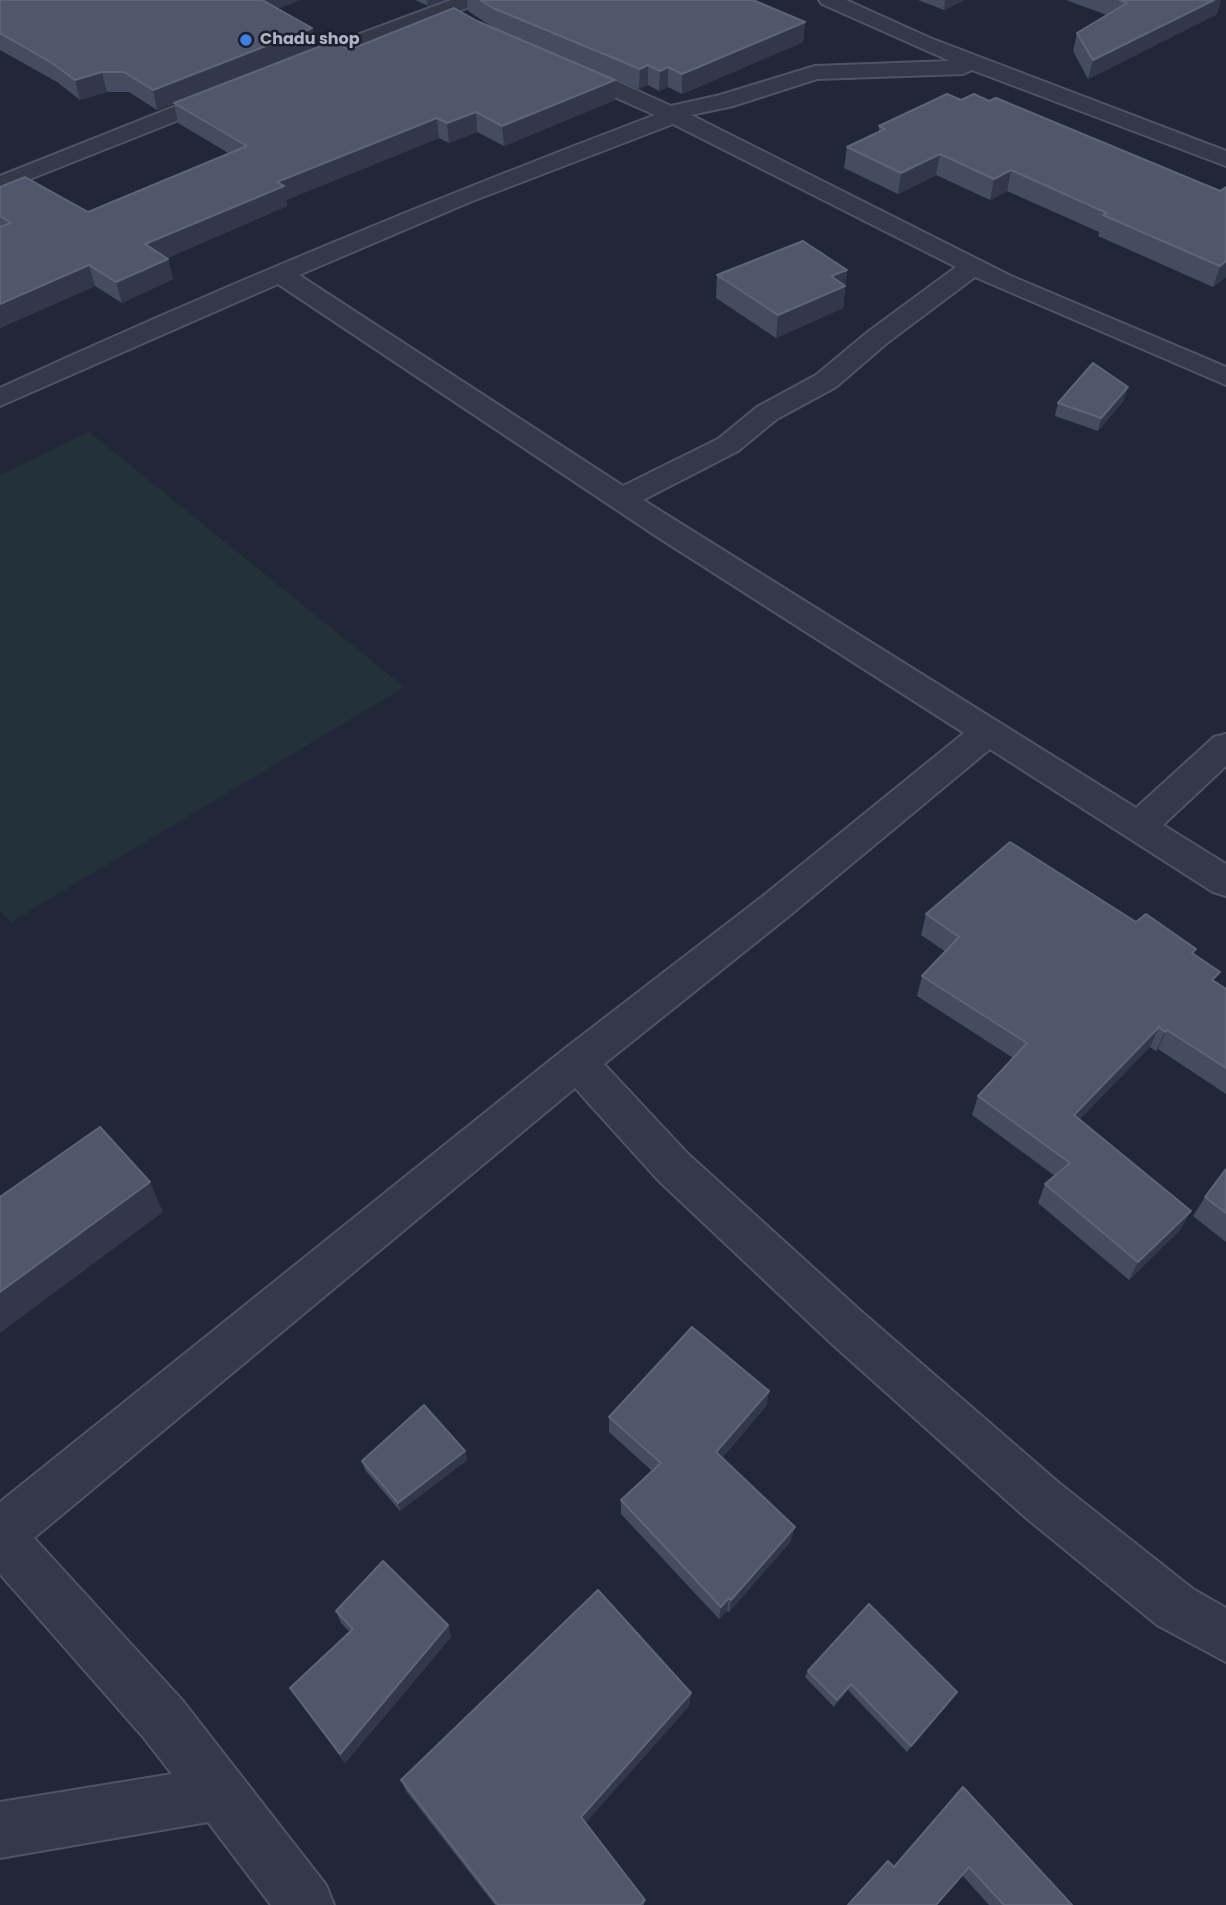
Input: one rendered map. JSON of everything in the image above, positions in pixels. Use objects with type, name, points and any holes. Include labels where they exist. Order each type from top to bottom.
[{"type":"street","points":[[272,75],[470,0]]},
{"type":"street","points":[[829,0],[922,43],[1226,159]]},
{"type":"street","points":[[444,8],[469,25]]},
{"type":"street","points":[[548,60],[673,114],[1004,282],[1170,349],[1226,377]]},
{"type":"street","points":[[0,398],[145,331],[461,197],[673,114],[725,101],[815,72],[983,67]]},
{"type":"street","points":[[0,184],[248,85]]},
{"type":"street","points":[[621,499],[728,445],[767,413],[826,381],[878,337],[974,266]]},
{"type":"street","points":[[279,275],[621,499],[1226,882]]},
{"type":"street","points":[[306,1905],[163,1719],[0,1536],[577,1062],[776,906],[987,733]]},
{"type":"street","points":[[1138,827],[1226,746]]},
{"type":"street","points":[[577,1062],[673,1167],[857,1337],[1042,1500],[1175,1607],[1226,1636]]},
{"type":"street","points":[[0,1830],[220,1793]]},
{"type":"shaded area","points":[[89,432],[404,687],[11,922],[0,911],[0,475]]},
{"type":"building","points":[[0,0],[262,0],[312,28],[153,90],[124,72],[102,72],[75,80],[52,63],[0,33]]},
{"type":"building","points":[[480,0],[753,0],[805,22],[682,74],[668,67],[660,71],[648,65],[640,69],[493,8]]},
{"type":"building","points":[[1120,0],[1214,0],[1093,60],[1077,33],[1127,3]]},
{"type":"building","points":[[454,8],[477,21],[615,80],[502,126],[476,112],[447,123],[437,118],[277,182],[284,186],[145,244],[168,259],[116,282],[89,265],[0,304],[0,227],[11,223],[0,216],[0,187],[25,177],[88,212],[247,146],[174,103],[334,41],[349,50]]},
{"type":"building","points":[[947,94],[961,100],[974,94],[989,101],[996,98],[1220,191],[1226,187],[1226,261],[1220,266],[1103,215],[1107,213],[1011,170],[994,179],[940,154],[901,173],[847,147],[885,129],[879,126]]},
{"type":"building","points":[[803,241],[847,270],[831,276],[845,286],[778,315],[717,275]]},
{"type":"building","points":[[1093,363],[1128,387],[1101,418],[1058,403]]},
{"type":"building","points":[[1010,842],[1136,922],[1146,914],[1196,949],[1192,953],[1220,972],[1212,980],[1226,989],[1226,1068],[1159,1027],[1074,1115],[1191,1211],[1138,1262],[1045,1184],[1070,1163],[978,1096],[1027,1043],[922,976],[959,937],[926,914]]},
{"type":"building","points":[[100,1127],[150,1182],[0,1292],[0,1197]]},
{"type":"building","points":[[1226,1169],[1226,1213],[1205,1197]]},
{"type":"building","points":[[692,1327],[769,1391],[716,1452],[795,1527],[731,1600],[729,1598],[721,1607],[621,1500],[661,1463],[609,1417]]},
{"type":"building","points":[[424,1405],[465,1451],[398,1503],[362,1461]]},
{"type":"building","points":[[383,1561],[448,1625],[340,1754],[290,1688],[353,1629],[336,1611]]},
{"type":"building","points":[[598,1590],[691,1693],[581,1817],[645,1900],[640,1905],[498,1905],[401,1780]]},
{"type":"building","points":[[869,1604],[957,1692],[911,1746],[851,1684],[837,1700],[808,1671]]},
{"type":"building","points":[[963,1787],[1072,1905],[1004,1905],[969,1867],[936,1905],[848,1905],[888,1861],[894,1867]]},
{"type":"place","name":"Chadu shop","points":[[246,40]]}]
